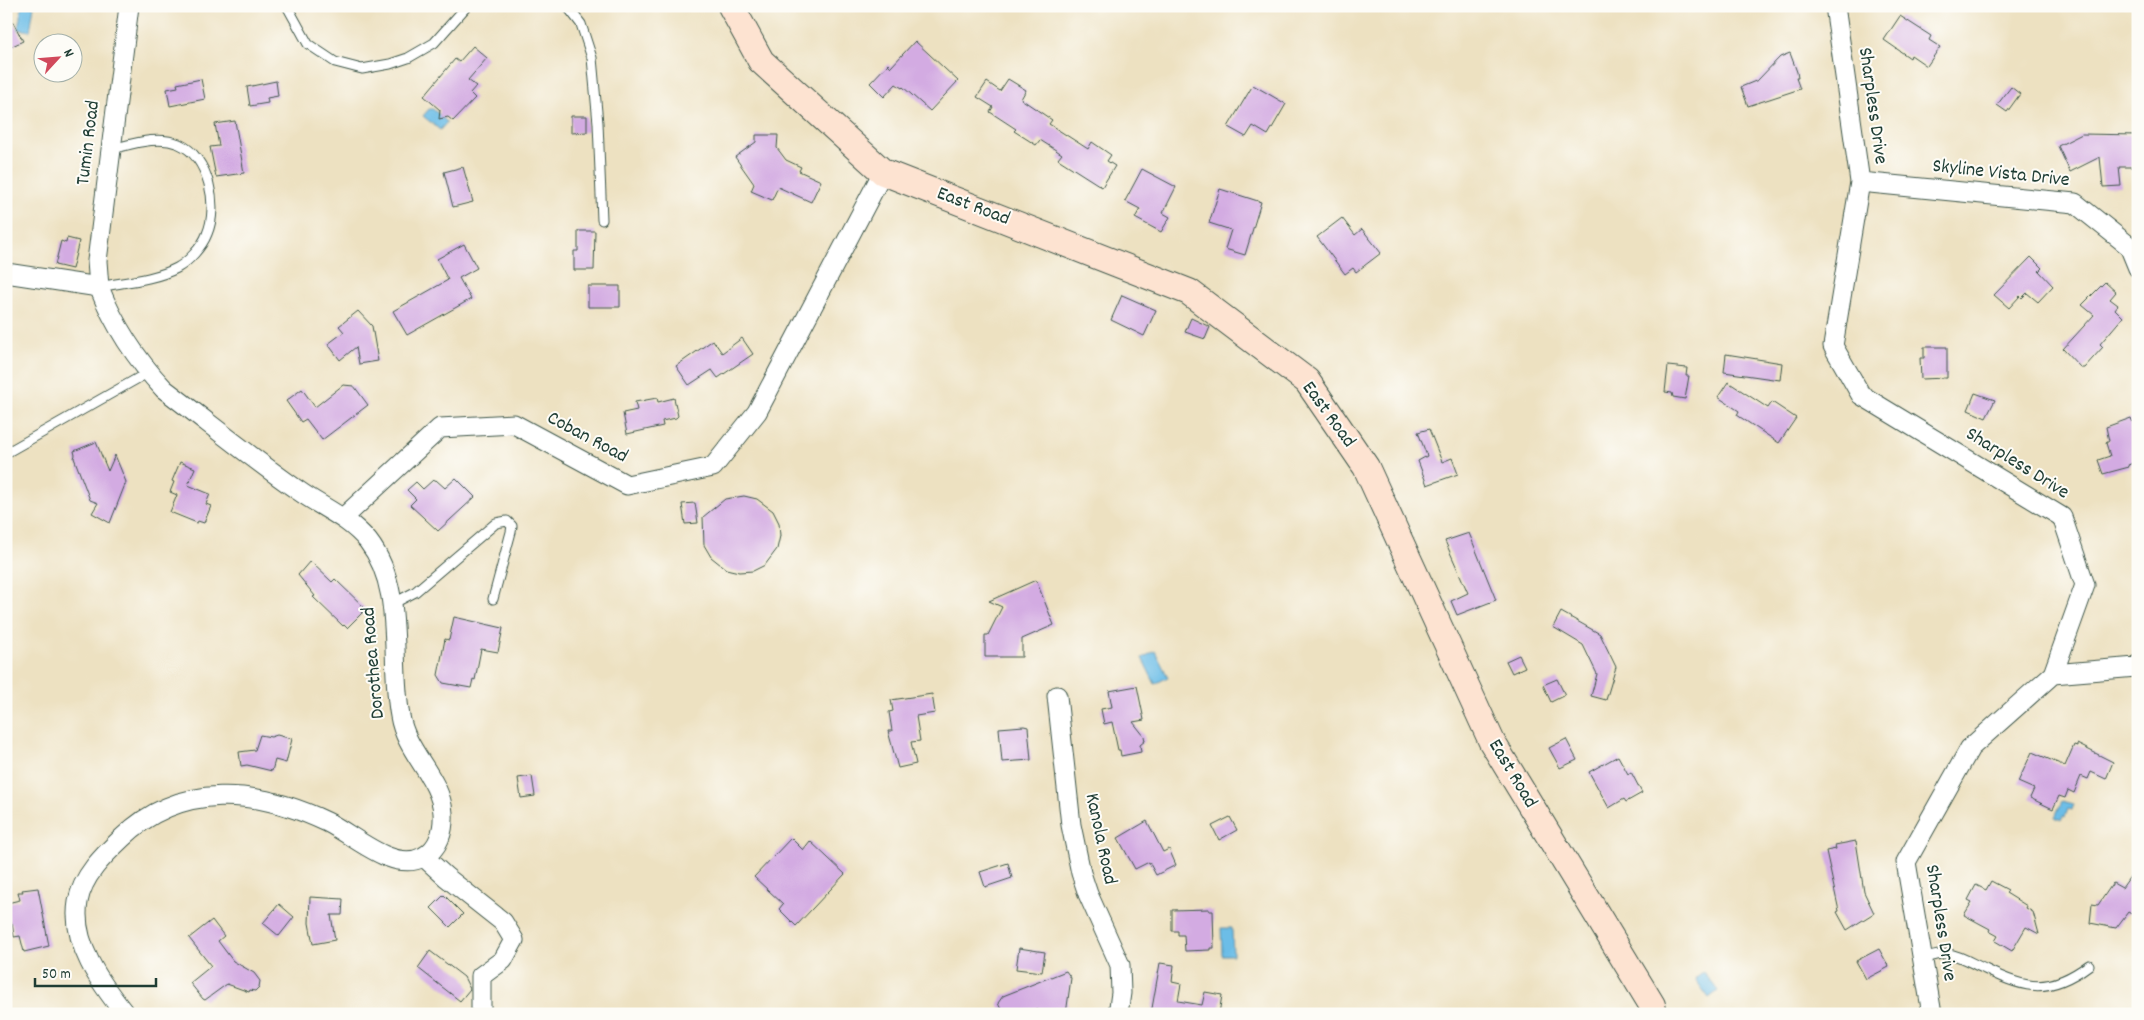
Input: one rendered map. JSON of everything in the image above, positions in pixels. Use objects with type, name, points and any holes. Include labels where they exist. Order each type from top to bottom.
[{"type":"street","name":"Tumin Road","points":[[99,286],[98,261],[129,6]]},
{"type":"street","name":"East Road","points":[[731,6],[761,60],[882,172],[1189,292],[1307,381],[1366,468],[1492,742],[1652,1005],[1654,1014]]},
{"type":"street","name":"Sharpless Drive","points":[[1835,6],[1860,182],[1833,346],[1861,395],[2062,517],[2085,585],[2053,674],[1970,748],[1906,862],[1932,1014]]},
{"type":"street","name":"Coban Road","points":[[343,518],[440,428],[514,424],[627,485],[713,467],[757,412],[882,172]]},
{"type":"street","name":"Skyline Vista Drive","points":[[1860,182],[2075,203],[2129,246],[2138,268]]},
{"type":"street","points":[[6,273],[99,286]]},
{"type":"street","name":"Dorothea Road","points":[[99,286],[119,329],[148,372],[164,389],[301,492],[343,518],[368,542],[379,559],[387,579],[391,604],[397,699],[404,736],[435,785],[443,812],[440,838],[434,849],[424,857]]},
{"type":"street","points":[[2053,674],[2136,667],[2138,665]]},
{"type":"street","name":"Kanola Road","points":[[1057,696],[1071,825],[1081,873],[1088,894],[1120,965],[1121,994],[1118,1014]]},
{"type":"street","points":[[125,1014],[99,977],[88,957],[80,937],[76,911],[78,897],[92,871],[129,831],[152,814],[191,798],[220,796],[251,798],[324,820],[390,858],[403,862],[424,857],[503,922],[514,940],[503,960],[480,976],[481,1014]]},
{"type":"lane","points":[[287,6],[308,44],[335,62],[362,69],[390,64],[408,58],[434,43],[467,6]]},
{"type":"lane","points":[[567,6],[581,24],[592,58],[598,123],[602,220]]},
{"type":"lane","points":[[99,286],[155,276],[177,268],[196,252],[207,235],[212,213],[209,184],[197,157],[178,144],[150,139],[111,149]]},
{"type":"lane","points":[[6,453],[148,372]]},
{"type":"lane","points":[[391,604],[415,592],[496,523],[507,521],[512,526],[511,532],[493,599]]},
{"type":"lane","points":[[1922,959],[1946,954],[1958,956],[1988,971],[2036,987],[2047,986],[2065,980],[2089,965]]},
{"type":"water","points":[[22,6],[34,6],[30,31],[18,29]]},
{"type":"water","points":[[429,109],[433,109],[447,122],[440,130],[423,116]]},
{"type":"water","points":[[1155,651],[1168,677],[1155,684],[1142,658]]},
{"type":"water","points":[[2062,801],[2074,804],[2072,810],[2068,809],[2065,817],[2063,816],[2061,820],[2055,817]]},
{"type":"water","points":[[1221,928],[1232,928],[1233,955],[1222,955]]},
{"type":"water","points":[[1704,972],[1718,991],[1709,998],[1695,979]]},
{"type":"building","points":[[6,9],[23,41],[6,49]]},
{"type":"building","points":[[1900,16],[1931,36],[1929,40],[1940,47],[1927,66],[1911,55],[1910,58],[1884,40]]},
{"type":"building","points":[[915,41],[958,81],[930,111],[903,87],[896,84],[884,97],[870,83],[888,64],[891,67]]},
{"type":"building","points":[[473,46],[487,58],[468,80],[476,86],[470,93],[475,98],[453,121],[448,117],[439,119],[440,110],[424,96],[455,59],[459,62]]},
{"type":"building","points":[[1790,53],[1797,72],[1798,78],[1796,78],[1800,89],[1748,106],[1741,87],[1758,80],[1780,57]]},
{"type":"building","points":[[201,79],[205,99],[170,106],[167,89],[178,87],[177,84]]},
{"type":"building","points":[[1008,79],[1026,90],[1021,99],[1052,120],[1049,124],[1088,149],[1092,142],[1111,155],[1107,161],[1115,166],[1102,187],[1058,159],[1062,154],[1040,140],[1036,145],[1014,131],[1016,129],[990,112],[993,107],[977,97],[987,82],[1000,91]]},
{"type":"building","points":[[276,81],[278,96],[267,98],[268,103],[250,106],[247,87]]},
{"type":"building","points":[[1253,85],[1286,104],[1268,135],[1253,126],[1246,137],[1228,127]]},
{"type":"building","points":[[2011,87],[2020,94],[2007,112],[1997,105]]},
{"type":"building","points":[[571,116],[587,116],[587,132],[571,133]]},
{"type":"building","points":[[235,121],[244,173],[216,177],[210,147],[219,146],[215,124]]},
{"type":"building","points":[[2082,134],[2138,135],[2138,167],[2119,167],[2121,186],[2103,187],[2100,157],[2070,172],[2058,146]]},
{"type":"building","points":[[756,135],[778,135],[777,148],[786,160],[801,167],[799,171],[821,181],[811,202],[778,187],[772,200],[751,191],[754,184],[735,157],[756,142]]},
{"type":"building","points":[[463,167],[473,202],[453,207],[444,172]]},
{"type":"building","points":[[1142,169],[1176,187],[1163,213],[1170,217],[1161,232],[1135,218],[1140,209],[1125,201]]},
{"type":"building","points":[[1220,189],[1261,202],[1245,255],[1225,249],[1231,230],[1209,223]]},
{"type":"building","points":[[1342,218],[1355,235],[1362,229],[1381,253],[1356,272],[1353,268],[1345,274],[1317,237]]},
{"type":"building","points":[[578,231],[595,231],[594,270],[574,270],[574,251],[578,251]]},
{"type":"building","points":[[67,238],[79,241],[72,269],[55,265],[61,241],[66,243]]},
{"type":"building","points":[[464,244],[477,268],[459,278],[471,299],[407,335],[393,311],[448,280],[437,259]]},
{"type":"building","points":[[2031,257],[2042,268],[2039,271],[2053,286],[2038,302],[2027,293],[2022,298],[2020,296],[2009,308],[1994,295]]},
{"type":"building","points":[[2105,282],[2116,292],[2110,299],[2118,305],[2115,309],[2123,317],[2100,344],[2103,347],[2084,368],[2081,368],[2063,349],[2094,315],[2082,305]]},
{"type":"building","points":[[588,286],[620,286],[620,307],[588,307]]},
{"type":"building","points":[[1122,295],[1156,310],[1144,336],[1111,320]]},
{"type":"building","points":[[358,311],[372,326],[378,361],[359,364],[356,347],[340,360],[328,344],[344,332],[339,326]]},
{"type":"building","points":[[1191,318],[1210,327],[1205,339],[1185,332]]},
{"type":"building","points":[[742,338],[753,354],[718,378],[712,370],[689,385],[676,366],[713,340],[722,353]]},
{"type":"building","points":[[1924,347],[1947,347],[1947,378],[1921,379],[1920,358],[1924,358]]},
{"type":"building","points":[[1726,354],[1782,363],[1780,380],[1724,372]]},
{"type":"building","points":[[1668,366],[1687,368],[1686,376],[1689,376],[1685,399],[1673,397],[1672,393],[1665,392]]},
{"type":"building","points":[[1728,382],[1768,408],[1772,402],[1796,418],[1779,443],[1737,415],[1739,411],[1718,397]]},
{"type":"building","points":[[343,385],[354,386],[368,405],[322,440],[306,419],[301,422],[286,401],[302,389],[315,407]]},
{"type":"building","points":[[1975,393],[1995,400],[1986,418],[1968,410]]},
{"type":"building","points":[[657,398],[658,402],[674,398],[678,416],[662,421],[663,426],[627,434],[623,413],[637,410],[635,402]]},
{"type":"building","points":[[2131,418],[2138,435],[2134,439],[2138,449],[2138,461],[2128,465],[2129,467],[2103,474],[2098,460],[2110,456],[2106,443],[2109,441],[2106,427]]},
{"type":"building","points":[[1429,429],[1442,462],[1452,458],[1458,474],[1427,485],[1418,461],[1427,456],[1418,432]]},
{"type":"building","points":[[96,442],[108,471],[115,455],[126,482],[110,523],[92,513],[98,503],[90,500],[74,458],[74,451]]},
{"type":"building","points":[[180,462],[195,468],[188,485],[210,494],[206,504],[211,506],[204,523],[198,521],[197,523],[170,512],[177,495],[170,492],[174,482],[172,481]]},
{"type":"building","points":[[456,478],[475,497],[438,531],[410,505],[416,499],[407,490],[416,482],[423,489],[433,480],[436,480],[445,488]]},
{"type":"building","points":[[744,496],[757,499],[773,511],[779,523],[780,536],[777,549],[765,565],[753,571],[739,572],[726,569],[711,557],[704,545],[703,517],[725,499]]},
{"type":"building","points":[[695,503],[698,523],[685,524],[682,504]]},
{"type":"building","points":[[1469,533],[1496,600],[1457,615],[1451,601],[1468,593],[1445,541]]},
{"type":"building","points":[[310,561],[332,582],[335,579],[366,609],[347,628],[313,597],[315,596],[298,575]]},
{"type":"building","points":[[1036,580],[1054,625],[1022,639],[1022,657],[985,657],[985,635],[988,635],[1002,607],[989,601]]},
{"type":"building","points":[[1561,612],[1600,634],[1616,667],[1606,700],[1591,696],[1597,674],[1583,645],[1553,627]]},
{"type":"building","points":[[454,617],[503,628],[498,652],[481,649],[475,680],[473,679],[471,688],[443,683],[438,675],[445,639],[449,640]]},
{"type":"building","points":[[1519,655],[1525,667],[1512,673],[1506,661]]},
{"type":"building","points":[[1557,679],[1565,695],[1551,702],[1543,685]]},
{"type":"building","points":[[1137,686],[1144,720],[1133,722],[1144,736],[1145,741],[1140,745],[1141,752],[1121,756],[1112,722],[1104,724],[1101,709],[1112,707],[1109,691]]},
{"type":"building","points":[[932,694],[935,713],[916,716],[920,741],[911,742],[916,764],[898,768],[888,731],[892,731],[889,712],[893,711],[891,700]]},
{"type":"building","points":[[1028,727],[1031,760],[1002,762],[999,728]]},
{"type":"building","points":[[260,735],[271,737],[277,735],[292,739],[286,763],[275,760],[272,771],[247,765],[241,766],[239,752],[255,750]]},
{"type":"building","points":[[1566,739],[1577,760],[1560,768],[1549,748]]},
{"type":"building","points":[[2077,744],[2113,762],[2106,779],[2091,772],[2088,779],[2081,776],[2074,793],[2068,790],[2065,798],[2059,796],[2053,809],[2030,798],[2034,789],[2018,782],[2032,752],[2065,766],[2074,745],[2077,746]]},
{"type":"building","points":[[1618,756],[1628,774],[1631,772],[1642,793],[1626,802],[1624,799],[1609,808],[1589,772]]},
{"type":"building","points":[[532,776],[535,796],[521,798],[518,778]]},
{"type":"building","points":[[1230,817],[1237,830],[1219,840],[1212,826]]},
{"type":"building","points":[[1147,821],[1163,852],[1169,849],[1176,865],[1156,875],[1149,862],[1135,869],[1118,838]]},
{"type":"building","points":[[791,838],[803,850],[810,841],[845,874],[796,926],[779,909],[783,904],[754,877]]},
{"type":"building","points":[[1856,841],[1864,892],[1874,913],[1847,930],[1837,912],[1839,911],[1826,851],[1836,849],[1835,845]]},
{"type":"building","points":[[1008,863],[1012,878],[985,887],[980,872]]},
{"type":"building","points":[[2138,865],[2138,918],[2128,912],[2116,928],[2090,923],[2092,904],[2098,905],[2113,883],[2122,888]]},
{"type":"building","points":[[1991,881],[2008,890],[2006,893],[2033,912],[2039,934],[2026,927],[2012,951],[1995,941],[1998,936],[1989,931],[1990,929],[1964,915],[1972,902],[1968,900],[1976,885],[1986,890]]},
{"type":"building","points":[[38,888],[49,946],[24,952],[20,936],[14,937],[12,923],[9,923],[7,903],[20,900],[18,892],[23,892],[22,890]]},
{"type":"building","points":[[444,895],[463,914],[450,927],[431,908]]},
{"type":"building","points":[[310,897],[343,899],[342,915],[331,915],[335,940],[313,944],[309,923]]},
{"type":"building","points":[[279,904],[294,917],[279,936],[263,923]]},
{"type":"building","points":[[1209,909],[1209,911],[1213,911],[1214,948],[1210,948],[1210,950],[1185,951],[1184,935],[1178,935],[1178,931],[1172,931],[1172,910]]},
{"type":"building","points":[[212,920],[224,936],[218,941],[233,961],[254,973],[260,981],[259,987],[255,991],[250,990],[249,992],[227,984],[205,1000],[190,983],[211,966],[189,938]]},
{"type":"building","points":[[1019,948],[1045,952],[1042,972],[1016,969]]},
{"type":"building","points":[[1879,949],[1889,967],[1866,979],[1856,961]]},
{"type":"building","points":[[430,951],[464,977],[470,989],[460,1001],[418,968]]},
{"type":"building","points":[[1160,963],[1174,965],[1172,982],[1181,984],[1178,1001],[1202,1005],[1205,992],[1222,995],[1219,1014],[1151,1014]]},
{"type":"building","points":[[1066,971],[1071,978],[1066,1014],[1038,1014],[1036,1009],[1025,1014],[1003,1014],[998,1003],[1003,996]]}]
